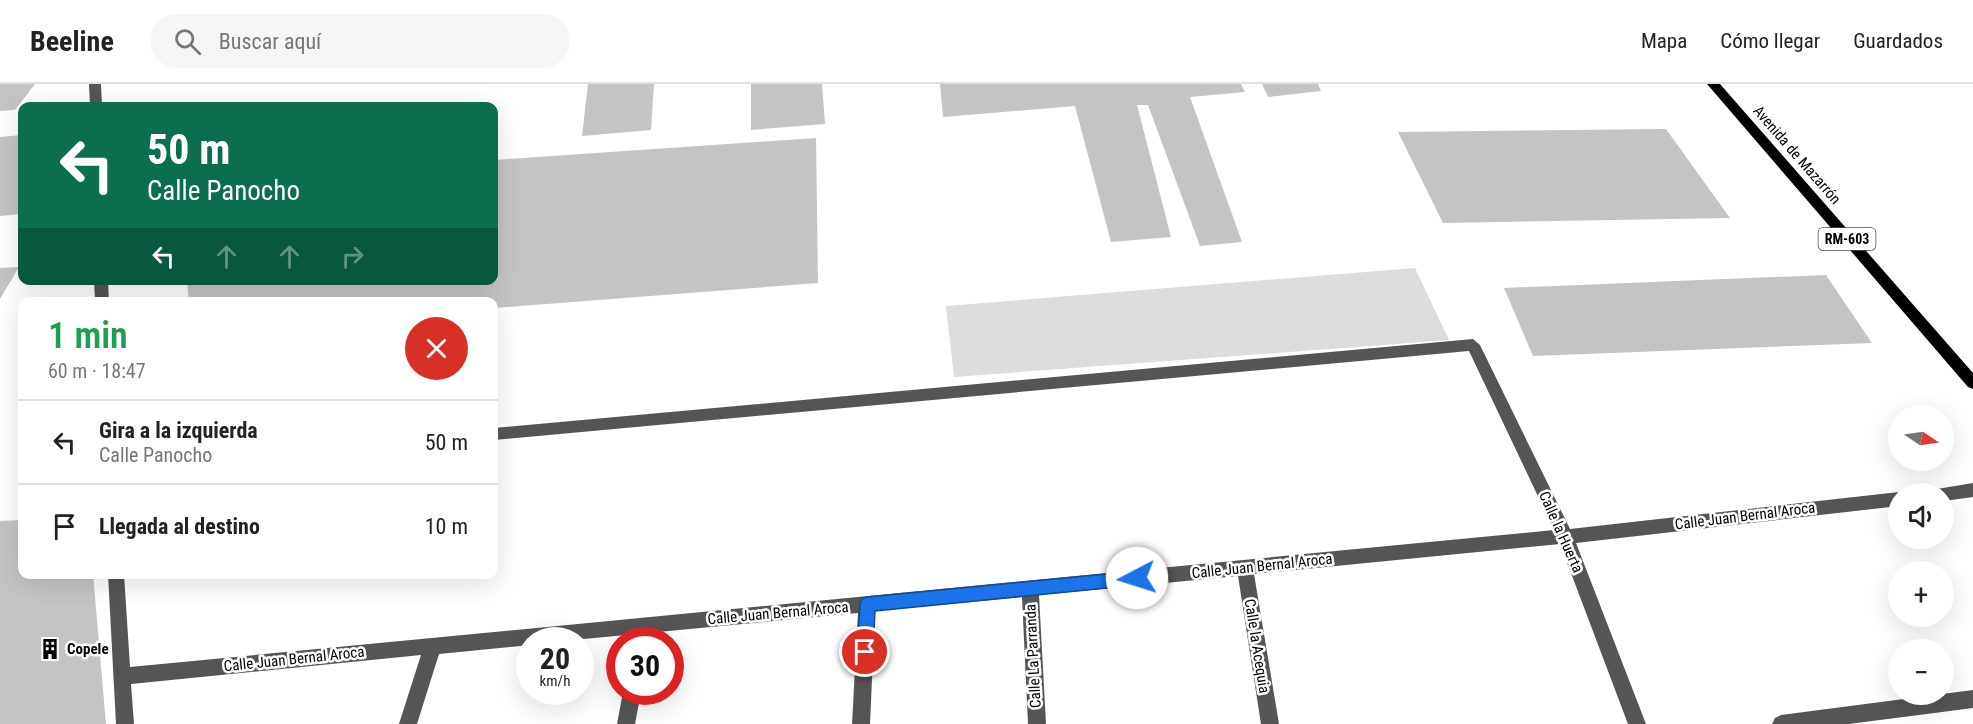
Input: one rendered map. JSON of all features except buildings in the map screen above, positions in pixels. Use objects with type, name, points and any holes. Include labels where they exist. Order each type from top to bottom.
[{"type":"main road","name":"Avenida de Mazarrón","points":[[1713,84],[1973,383]]},
{"type":"street","points":[[95,84],[96,102]]},
{"type":"street","name":"Calle la Huerta","points":[[498,434],[1473,345],[1565,536],[1637,724]]},
{"type":"street","points":[[1954,493],[1973,490]]},
{"type":"street","name":"Calle Juan Bernal Aroca","points":[[684,628],[867,604],[1565,536],[1888,500]]},
{"type":"street","name":"Calle la Acequia","points":[[1245,567],[1270,724]]},
{"type":"street","points":[[116,579],[125,724]]},
{"type":"street","name":"Calle La Parranda","points":[[1030,588],[1037,724]]},
{"type":"street","points":[[861,724],[867,604]]},
{"type":"street","name":"Calle Juan Bernal Aroca","points":[[122,676],[434,646],[606,635]]},
{"type":"street","points":[[408,724],[434,646]]},
{"type":"street","points":[[1781,724],[1973,699]]},
{"type":"street","points":[[626,724],[630,705]]},
{"type":"shaded area","points":[[1415,268],[1449,340],[954,377],[946,306]]},
{"type":"place","name":"Copele","points":[[50,649]]},
{"type":"route","points":[[865,652],[867,604],[1137,578]]}]
